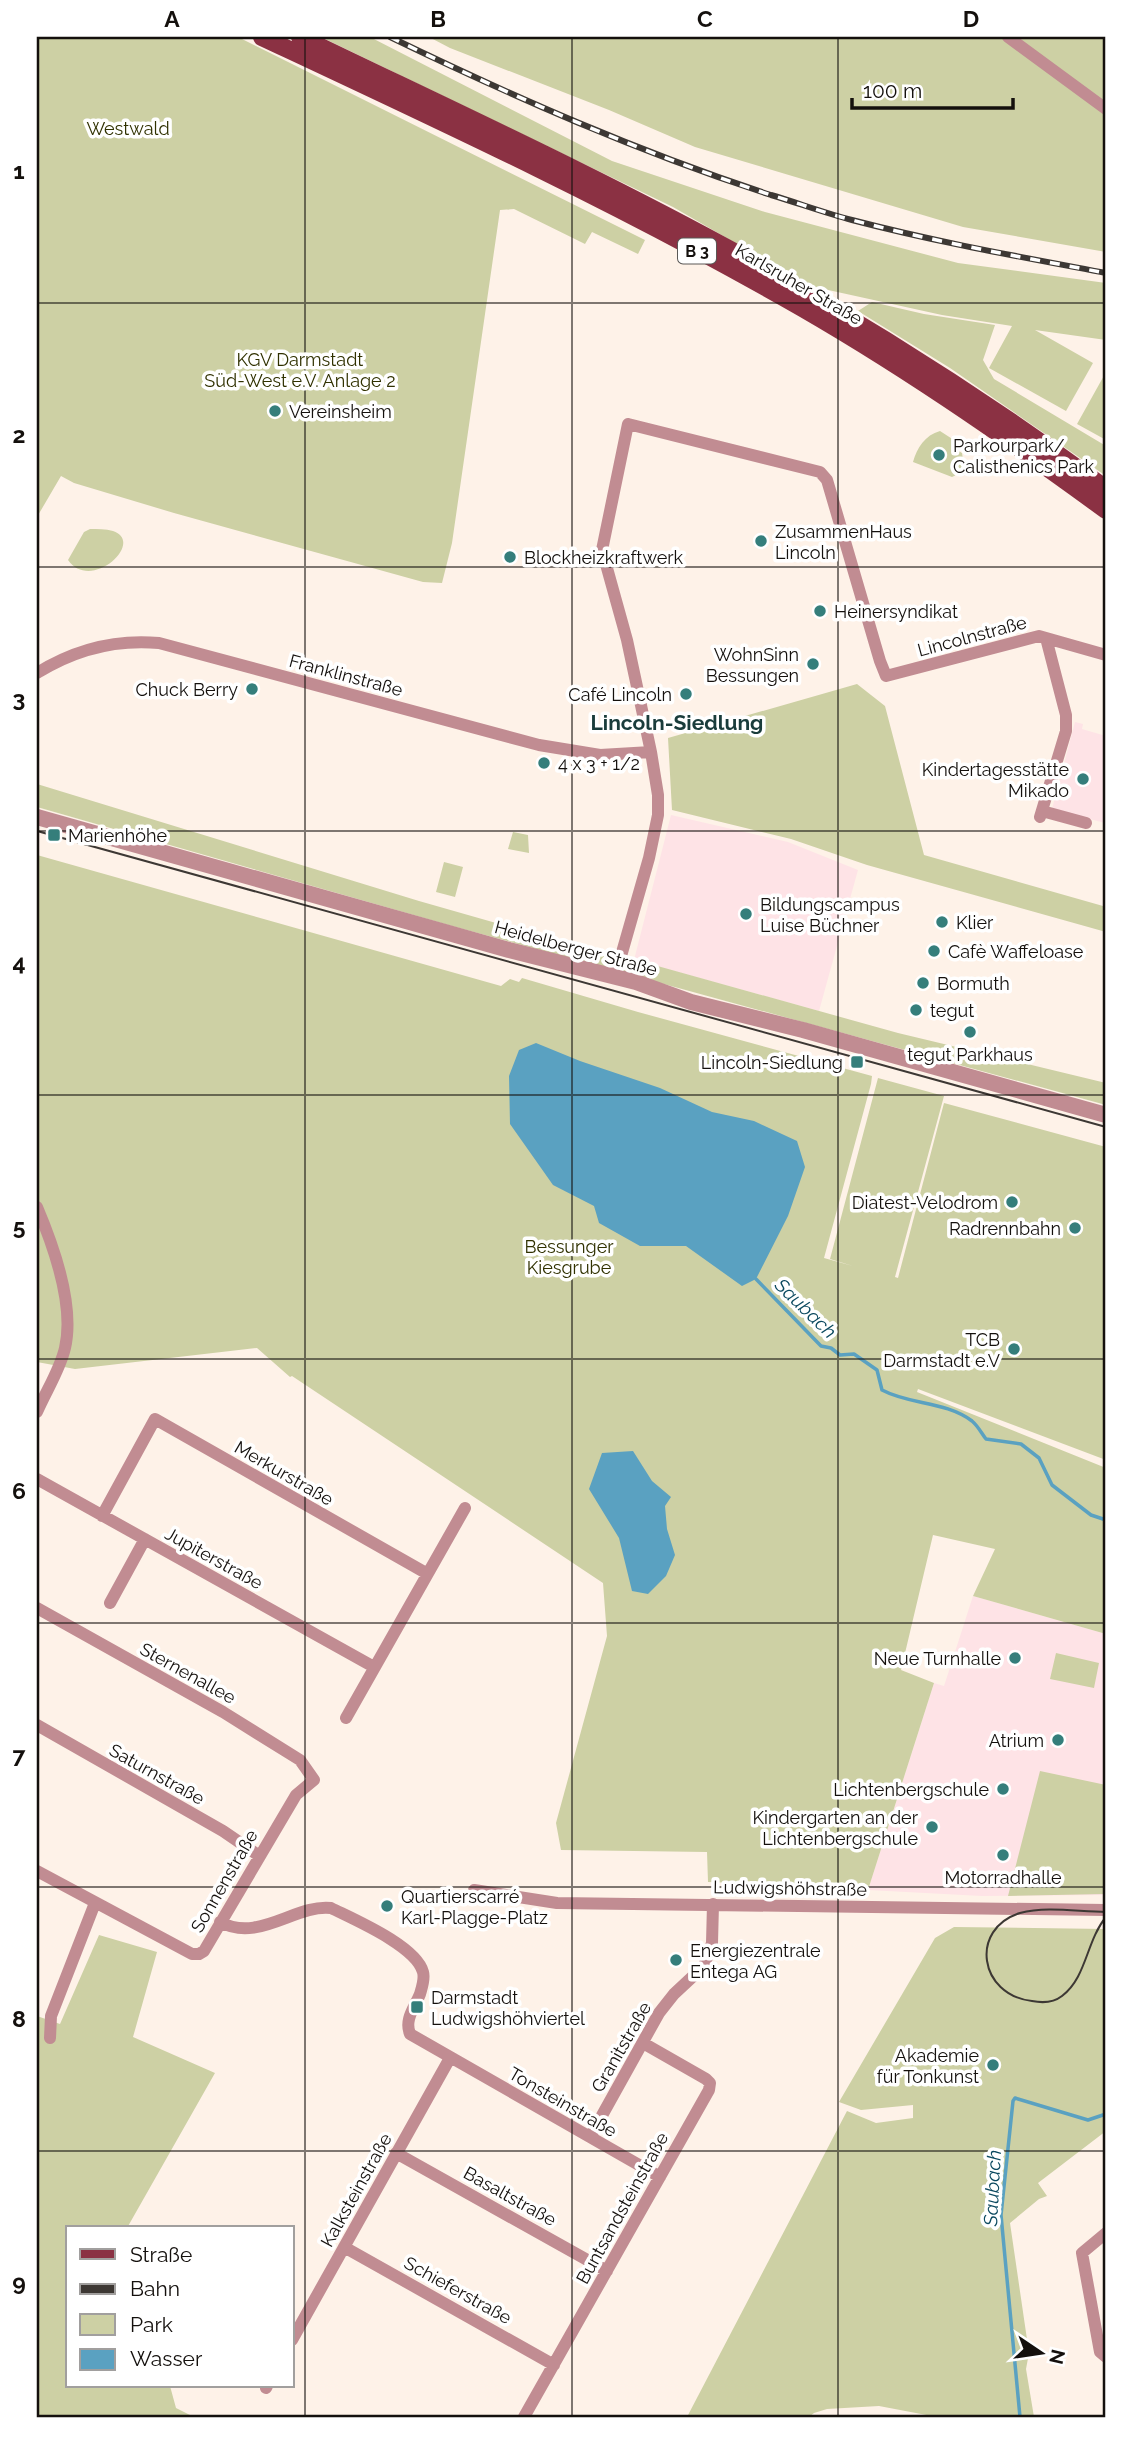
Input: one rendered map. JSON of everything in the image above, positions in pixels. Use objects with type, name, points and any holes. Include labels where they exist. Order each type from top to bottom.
[{"type":"main road","name":"Karlsruher Straße","points":[[262,37],[606,203],[785,298],[952,401],[1106,510]]},
{"type":"main road","name":"Karlsruher Straße","points":[[300,37],[627,195],[745,258],[856,323],[1048,446],[1106,489]]},
{"type":"street","points":[[1008,37],[1106,109]]},
{"type":"street","name":"Lincolnstraße","points":[[651,752],[627,640],[602,550],[628,424],[820,472],[827,480],[880,661],[887,676],[1039,636],[1106,654]]},
{"type":"street","points":[[1046,638],[1066,715],[1066,731],[1041,814],[1086,823]]},
{"type":"street","name":"Franklinstraße","points":[[37,673],[94,647],[126,642],[159,643],[539,745],[600,755],[651,752]]},
{"type":"street","points":[[615,977],[656,827],[658,795],[651,752]]},
{"type":"street","name":"Heidelberger Straße","points":[[37,817],[509,950],[615,977],[716,1009],[791,1027],[1106,1115]]},
{"type":"street","points":[[37,1207],[62,1280],[69,1317],[65,1347],[37,1412]]},
{"type":"street","name":"Merkurstraße","points":[[102,1516],[155,1419],[426,1573]]},
{"type":"street","name":"Jupiterstraße","points":[[37,1479],[374,1667]]},
{"type":"street","points":[[345,1718],[465,1508]]},
{"type":"street","points":[[110,1603],[145,1539]]},
{"type":"street","name":"Sternenallee","points":[[37,1608],[223,1712],[300,1760],[314,1780]]},
{"type":"street","name":"Saturnstraße","points":[[37,1725],[223,1831],[258,1855]]},
{"type":"street","name":"Sonnenstraße","points":[[37,1871],[192,1955],[199,1954],[204,1951],[258,1855],[296,1795],[314,1780]]},
{"type":"street","name":"Ludwigshöhstraße","points":[[474,1890],[557,1903],[1106,1910]]},
{"type":"street","points":[[50,2038],[51,2016],[95,1903]]},
{"type":"street","name":"Granitstraße","points":[[590,2137],[666,2003],[704,1966],[712,1943],[713,1904]]},
{"type":"street","name":"Tonsteinstraße","points":[[219,1922],[229,1927],[249,1928],[275,1924],[321,1907],[331,1908],[398,1944],[414,1957],[423,1971],[420,1993],[408,2019],[410,2034],[660,2177]]},
{"type":"street","name":"Buntsandsteinstraße","points":[[524,2417],[709,2090],[710,2083],[643,2043]]},
{"type":"street","name":"Kalksteinstraße","points":[[294,2336],[450,2058]]},
{"type":"street","name":"Basaltstraße","points":[[396,2153],[607,2271]]},
{"type":"street","points":[[1106,2233],[1082,2253],[1100,2351],[1106,2357]]},
{"type":"street","name":"Schieferstraße","points":[[344,2247],[554,2365]]},
{"type":"shaded area","name":"Kindertagesstätte Mikado","points":[[1075,722],[1083,724],[1082,729],[1106,736],[1105,823],[1052,809]]},
{"type":"shaded area","name":"Bildungscampus Luise Büchner","points":[[671,815],[788,842],[858,870],[819,1011],[634,960]]},
{"type":"shaded area","name":"Lichtenbergschule","points":[[973,1596],[1106,1634],[1106,1895],[982,1896],[868,1890],[934,1683],[944,1686]]},
{"type":"green space","points":[[37,37],[238,37],[645,240],[638,254],[592,232],[585,244],[514,209],[500,210],[452,543],[442,583],[423,582],[174,513],[74,483],[61,476],[37,517]]},
{"type":"green space","points":[[321,37],[370,37],[612,161],[765,212],[958,263],[1106,283],[1106,340],[1035,330],[1093,363],[1066,411],[989,368],[1012,326],[942,315],[810,286],[673,207]]},
{"type":"green space","points":[[429,37],[1106,37],[1106,252],[963,227],[695,147],[450,48]]},
{"type":"green space","points":[[872,302],[924,314],[995,325],[983,360],[994,379],[1106,446],[1106,476],[950,368],[858,311]]},
{"type":"green space","points":[[1106,372],[1106,440],[1077,424]]},
{"type":"green space","name":"Parkourpark/ Calisthenics Park","points":[[940,431],[957,442],[953,448],[962,453],[961,467],[952,477],[913,462],[922,443]]},
{"type":"green space","points":[[90,529],[113,531],[121,537],[123,545],[111,562],[89,571],[78,569],[68,560],[84,532]]},
{"type":"green space","points":[[857,684],[885,706],[924,855],[1106,905],[1106,932],[867,865],[791,839],[672,810],[668,738]]},
{"type":"green space","points":[[37,784],[419,901],[608,955],[611,953],[898,1033],[1106,1083],[1106,1105],[452,926],[37,807]]},
{"type":"green space","points":[[513,832],[528,835],[529,853],[508,849]]},
{"type":"green space","name":"Bessunger Kiesgrube","points":[[37,855],[501,986],[510,979],[519,982],[522,978],[872,1076],[824,1258],[853,1266],[830,1259],[878,1078],[944,1096],[895,1277],[898,1278],[944,1103],[1106,1147],[1106,1460],[918,1389],[917,1392],[1106,1468],[1106,1634],[973,1596],[995,1549],[933,1535],[901,1670],[934,1683],[868,1890],[708,1882],[707,1852],[561,1850],[556,1823],[607,1636],[603,1583],[290,1377],[257,1348],[75,1369],[37,1362]]},
{"type":"green space","points":[[444,862],[463,867],[455,897],[436,892]]},
{"type":"green space","points":[[1056,1653],[1099,1663],[1094,1688],[1050,1679]]},
{"type":"green space","points":[[1040,1771],[1106,1785],[1106,1894],[1008,1896]]},
{"type":"green space","points":[[954,1927],[1106,1929],[1106,2131],[1038,2183],[1047,2196],[1039,2199],[1010,2223],[1029,2353],[1026,2369],[1034,2417],[937,2417],[879,2406],[827,2409],[809,2417],[687,2417],[847,2111],[876,2123],[913,2118],[913,2105],[861,2110],[839,2102],[935,1938]]},
{"type":"green space","points":[[99,1935],[157,1952],[133,2037],[215,2073],[128,2226],[66,2226],[66,2388],[171,2388],[176,2408],[194,2417],[37,2417],[37,2016],[60,2024]]},
{"type":"water","points":[[536,1043],[660,1088],[712,1112],[754,1121],[797,1141],[805,1167],[788,1216],[756,1279],[742,1286],[686,1246],[640,1246],[599,1223],[594,1206],[553,1185],[510,1124],[509,1076],[519,1050]]},
{"type":"water","points":[[633,1451],[652,1481],[671,1497],[665,1506],[667,1529],[675,1555],[666,1576],[648,1594],[632,1591],[619,1538],[589,1489],[602,1453]]},
{"type":"waterway","name":"Saubach","points":[[756,1279],[821,1346],[831,1348],[840,1355],[854,1354],[877,1370],[882,1390],[962,1415],[974,1423],[986,1439],[1021,1444],[1039,1458],[1052,1485],[1091,1515],[1106,1520]]},
{"type":"waterway","name":"Saubach","points":[[1020,2417],[1001,2215],[1013,2101],[1015,2098],[1088,2120],[1106,2114]]},
{"type":"tram line","points":[[37,831],[1106,1127]]},
{"type":"tram line","points":[[1106,1912],[1041,1910],[1020,1913],[1004,1921],[993,1933],[987,1946],[991,1975],[1001,1987],[1014,1996],[1040,2002],[1059,1998],[1077,1979],[1094,1937],[1106,1917]]},
{"type":"railway","points":[[390,37],[578,122],[673,161],[771,195],[842,217],[915,235],[1106,273]]},
{"type":"place","name":"Vereinsheim","points":[[275,411]]},
{"type":"place","name":"Parkourpark/ Calisthenics Park","points":[[939,455]]},
{"type":"place","name":"ZusammenHaus Lincoln","points":[[761,541]]},
{"type":"place","name":"Blockheizkraftwerk","points":[[510,557]]},
{"type":"place","name":"Heinersyndikat","points":[[820,611]]},
{"type":"place","name":"WohnSinn Bessungen","points":[[813,664]]},
{"type":"place","name":"Chuck Berry","points":[[252,689]]},
{"type":"place","name":"Café Lincoln","points":[[686,694]]},
{"type":"place","name":"4 x 3 + 1/2","points":[[544,763]]},
{"type":"place","name":"Kindertagesstätte Mikado","points":[[1083,779]]},
{"type":"place","name":"Marienhöhe","points":[[54,835]]},
{"type":"place","name":"Bildungscampus Luise Büchner","points":[[746,914]]},
{"type":"place","name":"Klier","points":[[942,922]]},
{"type":"place","name":"Cafè Waffeloase","points":[[934,951]]},
{"type":"place","name":"Bormuth","points":[[923,983]]},
{"type":"place","name":"tegut","points":[[916,1010]]},
{"type":"place","name":"tegut Parkhaus","points":[[970,1032]]},
{"type":"place","name":"Lincoln-Siedlung","points":[[857,1062]]},
{"type":"place","name":"Diatest-Velodrom","points":[[1012,1202]]},
{"type":"place","name":"Radrennbahn","points":[[1075,1228]]},
{"type":"place","name":"TCB Darmstadt e.V","points":[[1014,1349]]},
{"type":"place","name":"Neue Turnhalle","points":[[1015,1658]]},
{"type":"place","name":"Atrium","points":[[1058,1740]]},
{"type":"place","name":"Lichtenbergschule","points":[[1003,1789]]},
{"type":"place","name":"Kindergarten an der Lichtenbergschule","points":[[932,1827]]},
{"type":"place","name":"Motorradhalle","points":[[1003,1855]]},
{"type":"place","name":"Quartierscarré Karl-Plagge-Platz","points":[[387,1906]]},
{"type":"place","name":"Energiezentrale Entega AG","points":[[676,1960]]},
{"type":"place","name":"Darmstadt Ludwigshöhviertel","points":[[417,2007]]},
{"type":"place","name":"Akademie für Tonkunst","points":[[993,2065]]},
{"type":"district","name":"Lincoln-Siedlung","points":[[677,722]]},
{"type":"park label","name":"Westwald","points":[[128,128]]},
{"type":"park label","name":"KGV Darmstadt Süd-West e.V. Anlage 2","points":[[300,369]]}]
